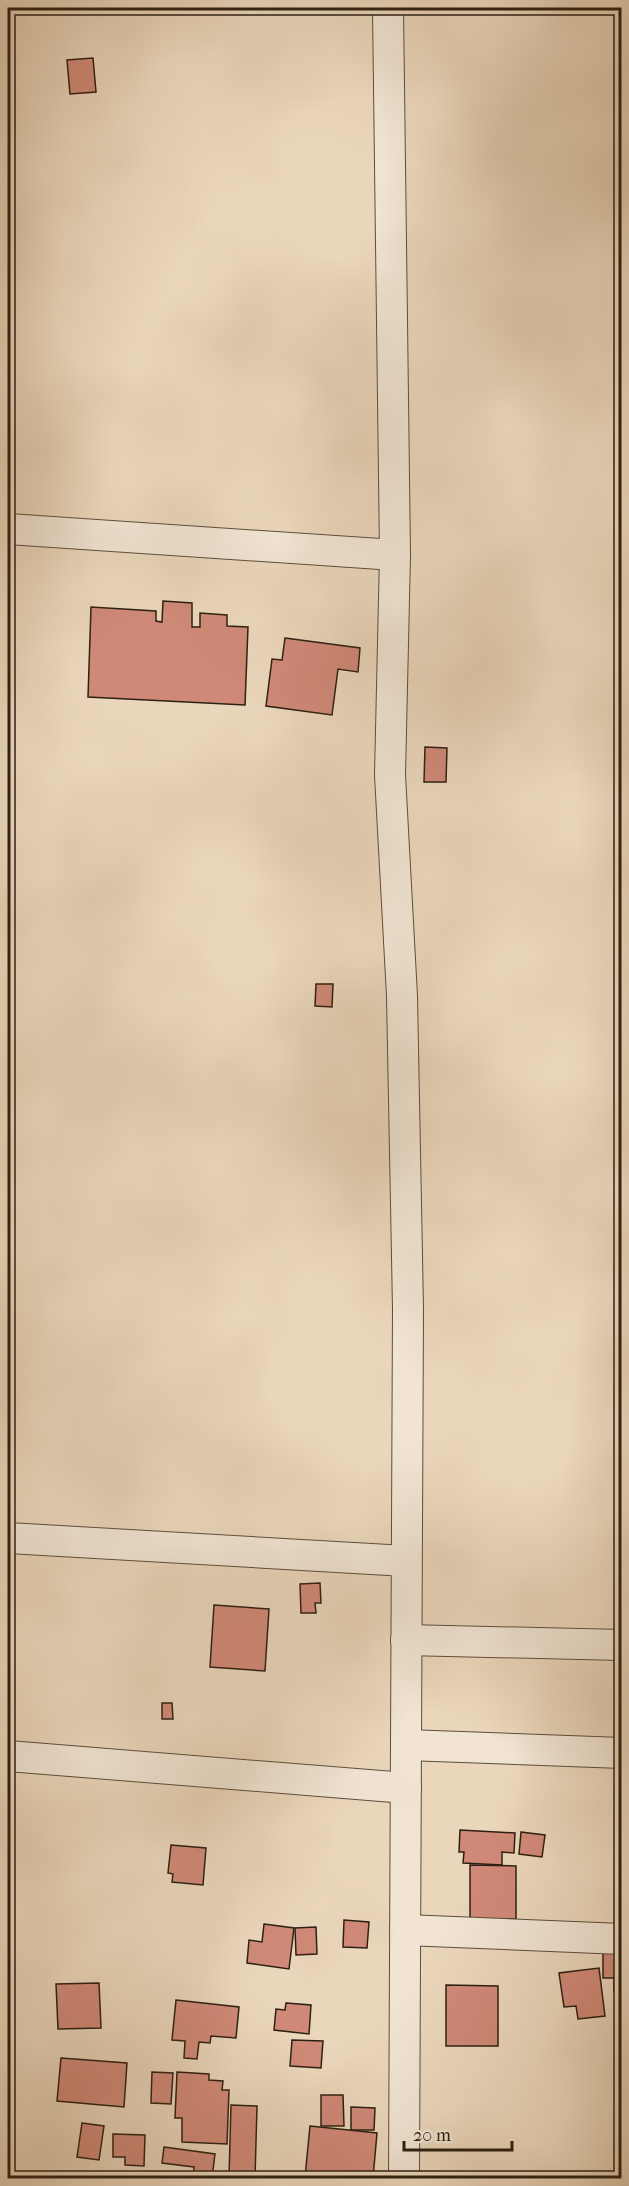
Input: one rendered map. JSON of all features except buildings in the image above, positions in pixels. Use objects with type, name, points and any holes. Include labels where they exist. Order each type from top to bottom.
[{"type":"street","points":[[388,8],[395,555],[390,775],[402,1030],[408,1309],[404,2178]]},
{"type":"street","points":[[8,529],[395,555]]},
{"type":"street","points":[[8,1538],[406,1561]]},
{"type":"street","points":[[406,1640],[621,1645]]},
{"type":"street","points":[[406,1745],[621,1753]]},
{"type":"street","points":[[8,1756],[406,1788]]},
{"type":"street","points":[[405,1930],[621,1939]]}]
